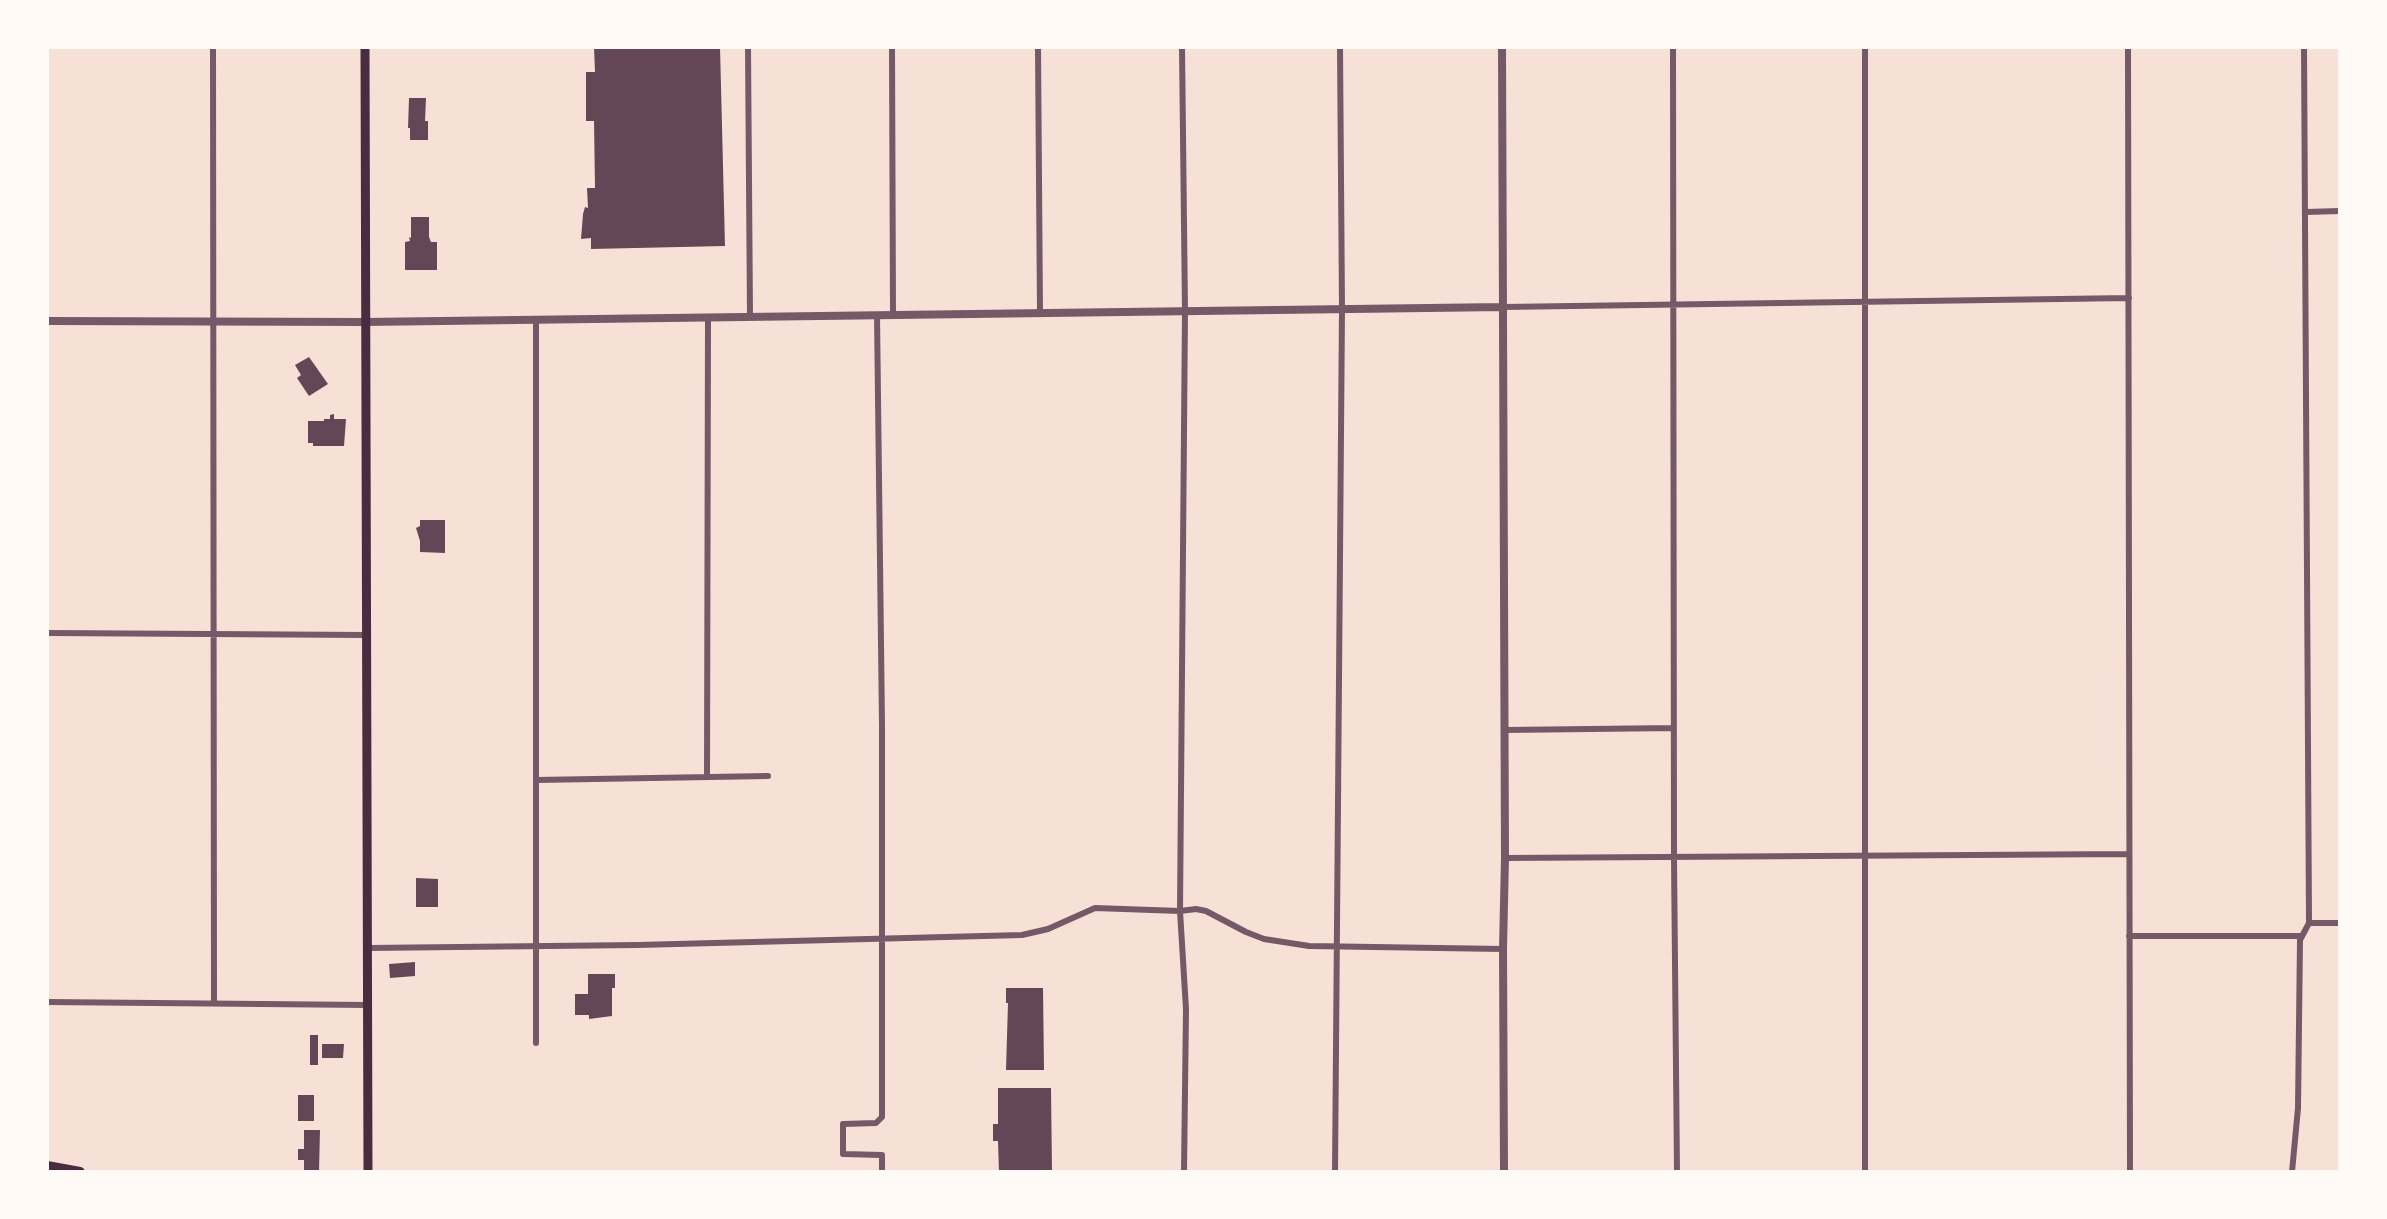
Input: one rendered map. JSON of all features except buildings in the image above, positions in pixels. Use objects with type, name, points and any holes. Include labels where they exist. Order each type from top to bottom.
[{"type":"main road","points":[[365,47],[368,1172]]},
{"type":"main road","points":[[47,1166],[80,1172]]},
{"type":"street","points":[[213,47],[214,1003]]},
{"type":"street","points":[[748,47],[750,317]]},
{"type":"street","points":[[892,47],[893,315]]},
{"type":"street","points":[[1038,47],[1040,313]]},
{"type":"street","points":[[1182,47],[1185,311],[1180,911],[1186,1009],[1184,1172]]},
{"type":"street","points":[[1335,1172],[1342,309],[1340,47]]},
{"type":"street","points":[[1502,47],[1504,1172]]},
{"type":"street","points":[[1673,47],[1677,1172]]},
{"type":"street","points":[[1865,47],[1866,1172]]},
{"type":"street","points":[[2128,47],[2130,1172]]},
{"type":"street","points":[[2292,1172],[2298,1108],[2300,940],[2309,923],[2304,47]]},
{"type":"street","points":[[2306,212],[2340,211]]},
{"type":"street","points":[[47,321],[365,322],[2129,298]]},
{"type":"street","points":[[877,315],[882,725],[882,1117],[876,1123],[843,1124],[843,1154],[882,1155],[882,1172]]},
{"type":"street","points":[[707,777],[708,317]]},
{"type":"street","points":[[536,320],[536,1043]]},
{"type":"street","points":[[47,633],[366,635]]},
{"type":"street","points":[[1505,730],[1674,728]]},
{"type":"street","points":[[536,779],[768,776]]},
{"type":"street","points":[[1505,858],[2128,854]]},
{"type":"street","points":[[368,948],[535,947],[1021,935],[1048,929],[1095,908],[1180,911],[1196,909],[1206,911],[1265,939],[1309,946],[1503,949]]},
{"type":"street","points":[[2309,923],[2340,923]]},
{"type":"street","points":[[2129,936],[2302,936]]},
{"type":"street","points":[[47,1002],[368,1005]]}]
